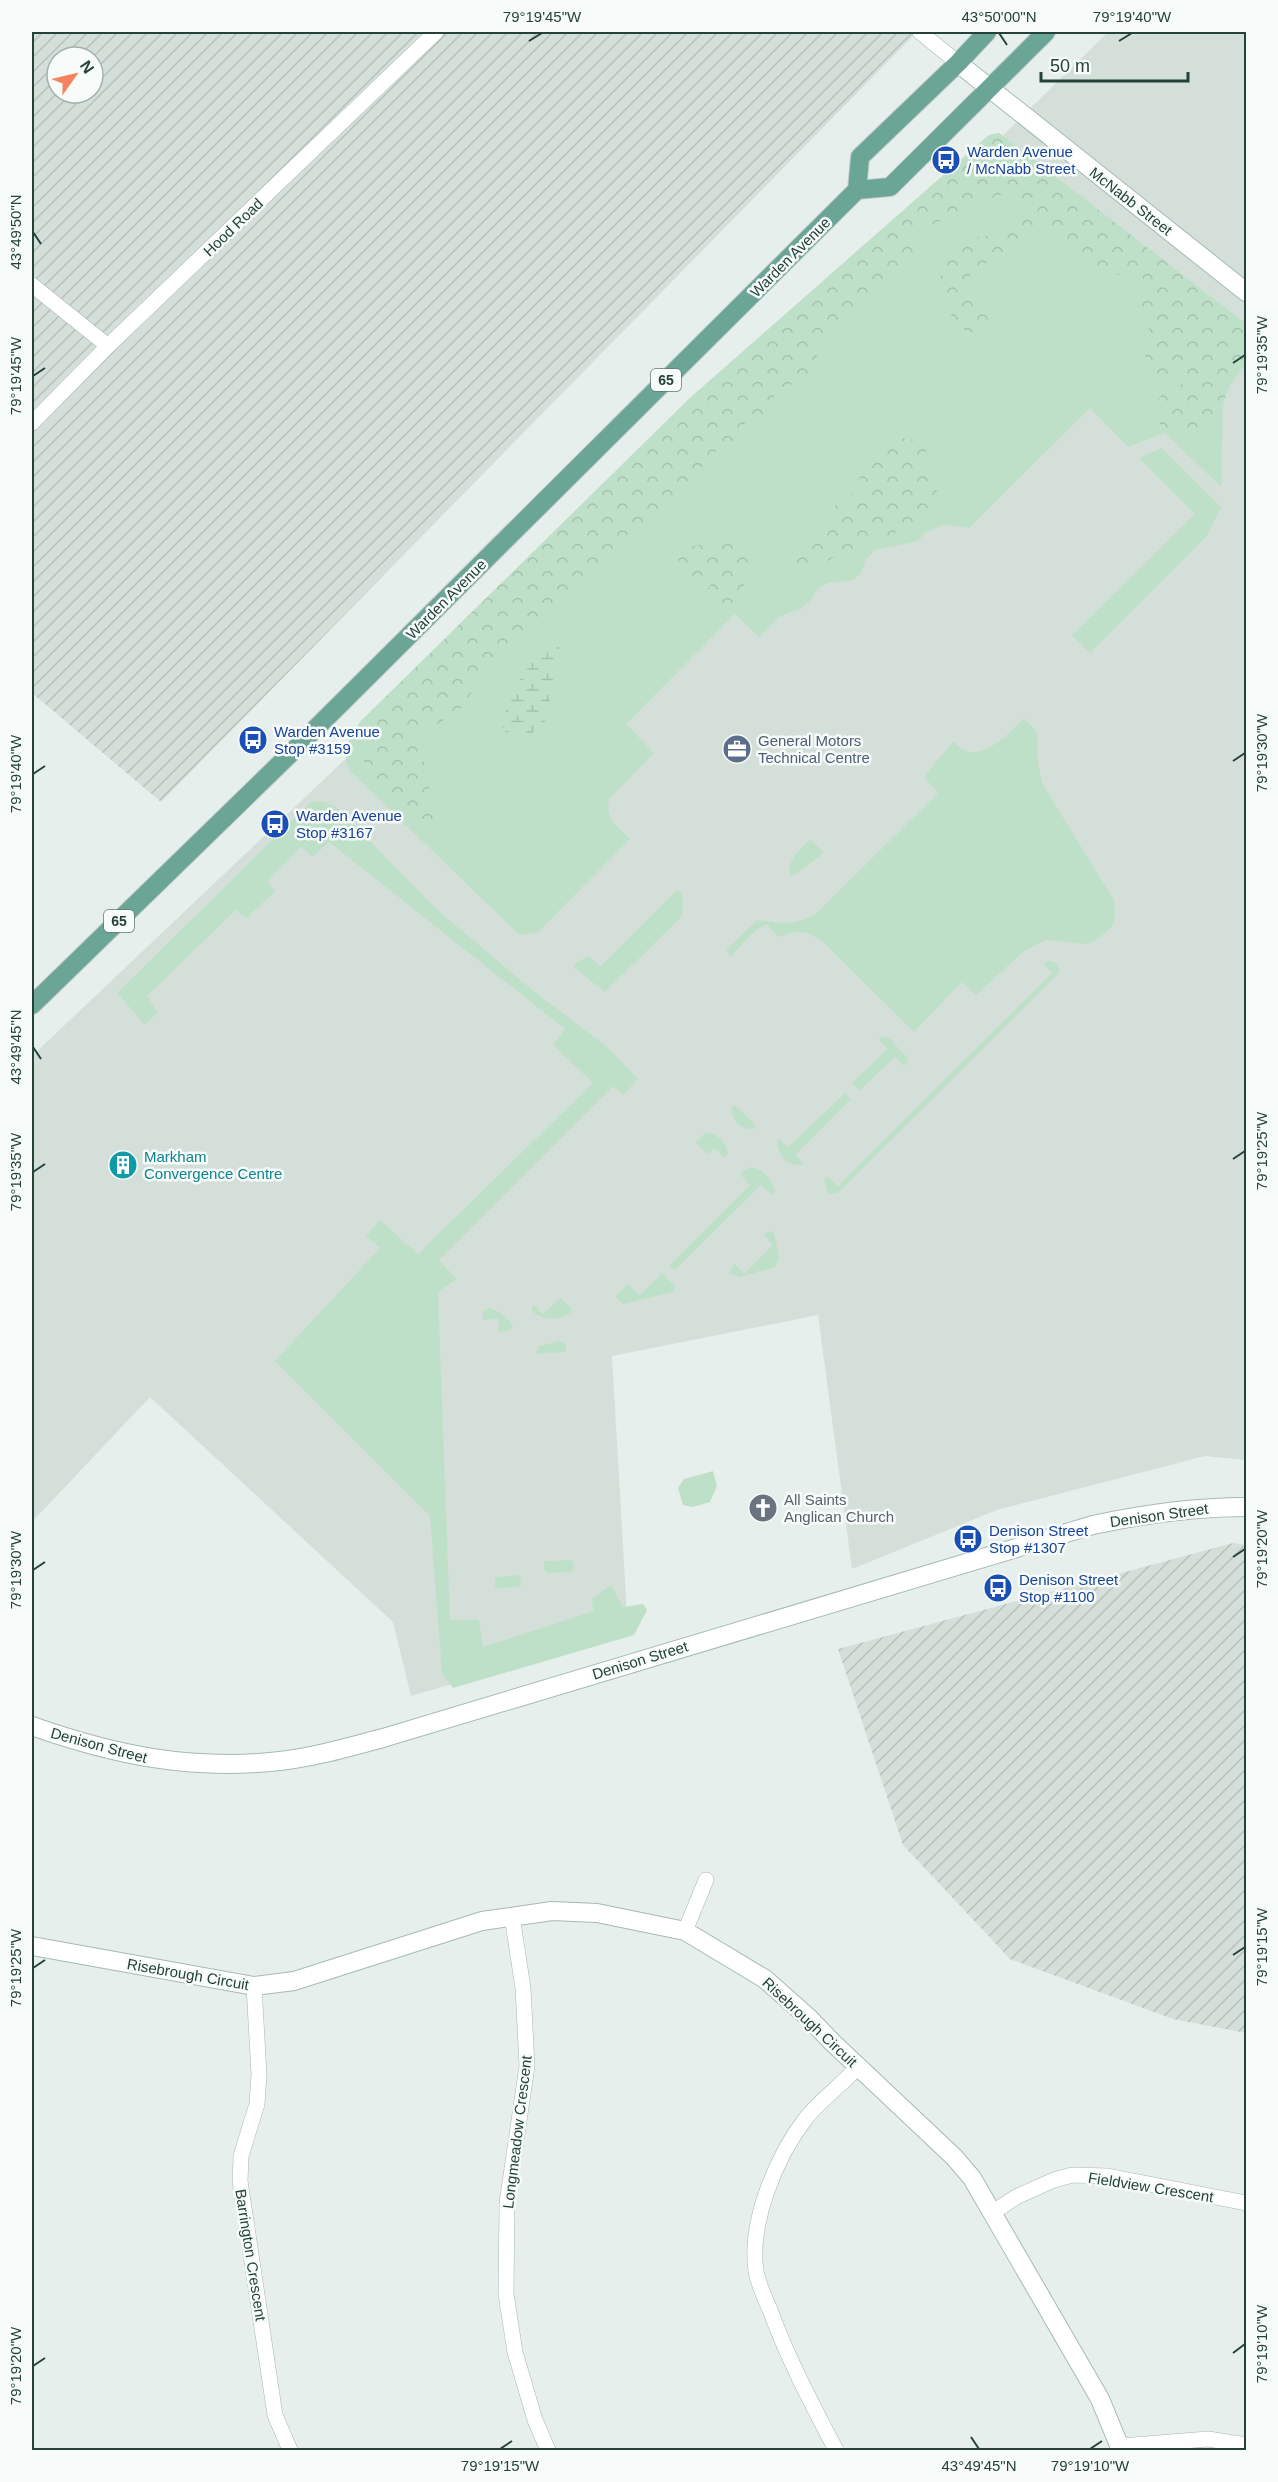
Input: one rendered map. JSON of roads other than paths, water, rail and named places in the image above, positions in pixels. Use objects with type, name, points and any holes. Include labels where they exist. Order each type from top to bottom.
[{"type":"main road","points":[[987,32],[860,157],[857,190],[890,187],[1046,32]]},
{"type":"main road","name":"Warden Avenue","points":[[32,1005],[290,754],[857,190]]},
{"type":"street","name":"Hood Road","points":[[32,423],[108,346],[435,32]]},
{"type":"street","points":[[920,32],[958,63]]},
{"type":"street","name":"McNabb Street","points":[[958,63],[1246,292]]},
{"type":"street","points":[[32,285],[108,346]]},
{"type":"street","name":"Denison Street","points":[[32,1726],[74,1741],[139,1757],[231,1765],[281,1761],[383,1738],[1093,1525],[1128,1517],[1205,1507],[1246,1507]]},
{"type":"street","points":[[686,1931],[706,1880]]},
{"type":"street","name":"Risebrough Circuit","points":[[32,1946],[254,1986],[294,1982],[482,1922],[512,1916],[552,1911],[597,1913],[686,1931],[765,1979],[954,2157],[972,2178],[1100,2399],[1121,2448]]},
{"type":"street","name":"Longmeadow Crescent","points":[[512,1916],[523,1988],[527,2066],[507,2203],[506,2294],[515,2352],[534,2420],[548,2451]]},
{"type":"street","name":"Barrington Crescent","points":[[254,1986],[259,2074],[257,2104],[241,2156],[240,2181],[275,2415],[290,2451]]},
{"type":"street","points":[[836,2451],[775,2325],[756,2273],[755,2250],[762,2206],[781,2159],[807,2118],[858,2067]]},
{"type":"street","name":"Fieldview Crescent","points":[[992,2213],[1016,2197],[1054,2180],[1072,2175],[1108,2176],[1246,2203]]},
{"type":"street","points":[[1121,2448],[1208,2439],[1246,2445]]},
{"type":"place","name":"Warden Avenue / McNabb Street","points":[[946,160]]},
{"type":"place","name":"Warden Avenue Stop #3159","points":[[253,740]]},
{"type":"place","name":"General Motors Technical Centre","points":[[737,749]]},
{"type":"place","name":"Warden Avenue Stop #3167","points":[[275,824]]},
{"type":"place","name":"Markham Convergence Centre","points":[[123,1165]]},
{"type":"place","name":"All Saints Anglican Church","points":[[763,1508]]},
{"type":"place","name":"Denison Street Stop #1307","points":[[968,1539]]},
{"type":"place","name":"Denison Street Stop #1100","points":[[998,1588]]}]
